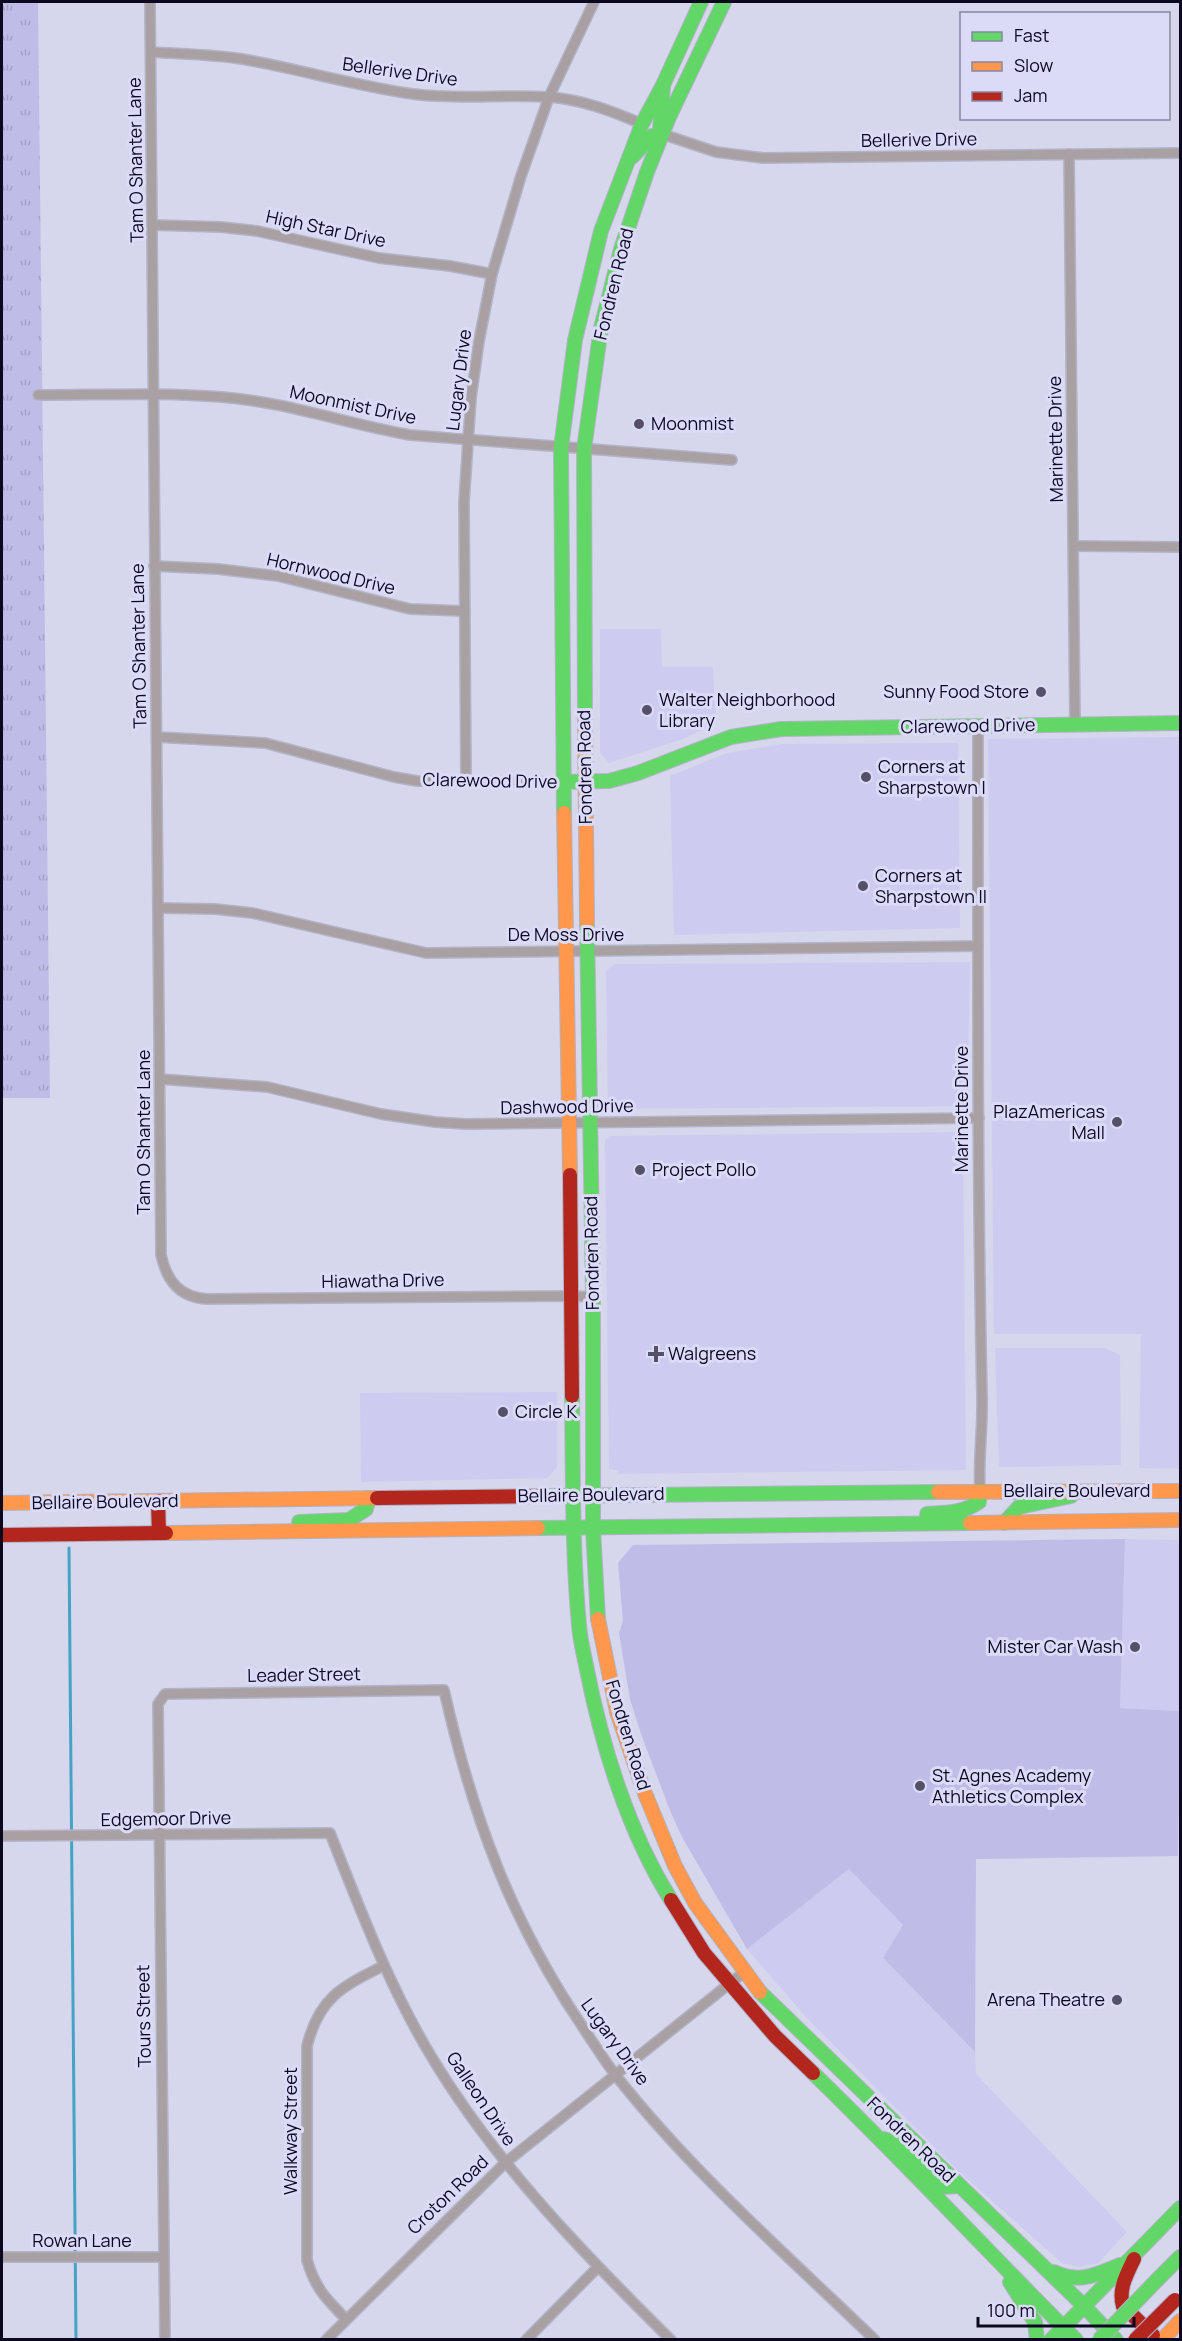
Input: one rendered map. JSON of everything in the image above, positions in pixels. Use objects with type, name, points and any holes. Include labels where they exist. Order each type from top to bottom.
[{"type":"main road","name":"Fondren Road","points":[[701,2],[663,85],[642,124],[601,231],[585,296],[567,392],[561,448],[573,1529],[579,1627],[596,1717],[618,1786],[655,1875],[704,1953],[775,2036],[879,2137],[1076,2340]]},
{"type":"main road","name":"Fondren Road","points":[[724,2],[662,134],[624,238],[609,294],[594,370],[584,449],[585,782],[593,1298],[593,1529],[599,1630],[617,1712],[644,1791],[675,1866],[701,1913],[768,2002],[1044,2267],[1116,2340]]},
{"type":"main road","points":[[628,161],[651,136],[662,134],[659,125],[663,109],[663,85]]},
{"type":"main road","name":"Clarewood Drive","points":[[563,782],[609,781],[638,773],[709,744],[765,731],[798,728],[1180,723]]},
{"type":"main road","points":[[1004,1522],[1019,1507],[1060,1500],[1070,1497],[1078,1490]]},
{"type":"main road","points":[[875,1524],[902,1515],[951,1513],[966,1510],[979,1502],[980,1491]]},
{"type":"main road","name":"Bellaire Boulevard","points":[[2,1503],[574,1495],[1180,1491]]},
{"type":"main road","points":[[271,1532],[297,1522],[349,1520],[366,1509],[369,1498]]},
{"type":"main road","points":[[158,1501],[159,1533]]},
{"type":"main road","name":"Bellaire Boulevard","points":[[2,1535],[1180,1520]]},
{"type":"main road","points":[[596,1717],[617,1712]]},
{"type":"main road","points":[[879,2137],[897,2143],[941,2187],[958,2186]]},
{"type":"main road","points":[[1051,2340],[1180,2208]]},
{"type":"main road","points":[[1099,2340],[1180,2256]]},
{"type":"main road","points":[[1044,2267],[1065,2279],[1083,2280],[1133,2257]]},
{"type":"main road","points":[[1133,2257],[1120,2300],[1123,2306],[1160,2340],[1178,2323]]},
{"type":"main road","points":[[994,2258],[1035,2322],[1037,2340]]},
{"type":"main road","points":[[1136,2340],[1178,2297]]},
{"type":"street","name":"Tam O Shanter Lane","points":[[150,2],[161,1255],[164,1269],[175,1287]]},
{"type":"street","name":"Lugary Drive","points":[[466,782],[464,502],[478,341],[492,274],[521,176],[549,97],[594,2]]},
{"type":"street","name":"Bellerive Drive","points":[[151,52],[241,59],[416,94],[470,98],[549,97],[585,103],[642,124]]},
{"type":"street","name":"Bellerive Drive","points":[[662,134],[716,152],[763,158],[1180,153]]},
{"type":"street","name":"Marinette Drive","points":[[1069,154],[1076,724]]},
{"type":"street","name":"High Star Drive","points":[[153,225],[221,227],[257,231],[379,258],[458,267],[492,274]]},
{"type":"street","name":"Moonmist Drive","points":[[38,395],[222,397],[311,412],[363,427],[410,435],[732,460]]},
{"type":"street","points":[[1074,546],[1180,547]]},
{"type":"street","name":"Hornwood Drive","points":[[154,566],[218,569],[278,576],[410,609],[464,611]]},
{"type":"street","name":"Marinette Drive","points":[[978,726],[979,1118],[983,1420],[979,1463],[980,1491]]},
{"type":"street","name":"Clarewood Drive","points":[[157,737],[264,743],[417,781],[563,782]]},
{"type":"street","name":"De Moss Drive","points":[[159,908],[215,909],[252,913],[426,952],[978,946]]},
{"type":"street","name":"Dashwood Drive","points":[[160,1079],[267,1087],[381,1114],[435,1122],[590,1123],[979,1118]]},
{"type":"street","name":"Hiawatha Drive","points":[[175,1287],[185,1294],[207,1299],[572,1296],[593,1298]]},
{"type":"street","name":"Lugary Drive","points":[[444,1690],[471,1796],[489,1849],[521,1924],[563,1998],[616,2076],[679,2149],[875,2340]]},
{"type":"street","name":"Leader Street","points":[[165,1694],[444,1690]]},
{"type":"street","name":"Tours Street","points":[[165,1694],[158,1704],[165,2340]]},
{"type":"street","name":"Edgemoor Drive","points":[[2,1836],[330,1833]]},
{"type":"street","name":"Galleon Drive","points":[[330,1833],[383,1966],[431,2056],[505,2163],[598,2267],[671,2340]]},
{"type":"street","name":"Walkway Street","points":[[346,2319],[321,2293],[307,2260],[307,2046],[312,2026],[335,1995],[348,1983],[383,1966]]},
{"type":"street","name":"Croton Road","points":[[326,2340],[505,2163],[744,1972]]},
{"type":"street","name":"Rowan Lane","points":[[2,2258],[164,2257]]},
{"type":"street","points":[[526,2340],[598,2267]]},
{"type":"shaded area","points":[[600,629],[661,629],[662,667],[713,667],[716,724],[680,740],[609,763],[600,753]]},
{"type":"shaded area","name":"PlazAmericas Mall","points":[[1180,737],[1180,1469],[1139,1468],[1141,1334],[994,1334],[988,739]]},
{"type":"shaded area","points":[[958,743],[960,928],[674,935],[670,776],[727,753],[782,744]]},
{"type":"shaded area","points":[[970,962],[967,1106],[611,1109],[608,1106],[606,971],[615,964]]},
{"type":"shaded area","points":[[963,1132],[966,1470],[620,1474],[616,1470],[609,1469],[605,1140],[610,1136]]},
{"type":"shaded area","points":[[995,1348],[1105,1348],[1120,1355],[1121,1465],[999,1467]]},
{"type":"shaded area","points":[[557,1392],[557,1467],[547,1478],[361,1482],[360,1393]]},
{"type":"shaded area","points":[[1125,1539],[1180,1540],[1180,1711],[1120,1708]]},
{"type":"shaded area","points":[[849,1869],[904,1926],[883,1958],[975,2052],[976,2074],[1127,2232],[1098,2263],[1079,2267],[1062,2263],[955,2168],[806,2017],[747,1949]]},
{"type":"green space","points":[[2,2],[38,2],[50,1098],[2,1098]]},
{"type":"green space","name":"St. Agnes Academy Athletics Complex","points":[[1125,1539],[1120,1708],[1180,1711],[1178,1856],[976,1859],[975,2052],[883,1958],[903,1925],[849,1869],[747,1949],[682,1837],[641,1734],[630,1699],[619,1633],[623,1621],[618,1563],[633,1545]]},
{"type":"waterway","points":[[69,1548],[76,2340]]},
{"type":"traffic: fast","points":[[564,813],[561,448],[575,340],[601,231],[642,124],[663,85],[701,2]]},
{"type":"traffic: fast","points":[[585,722],[584,449],[601,328],[621,249],[647,172],[669,117],[724,2]]},
{"type":"traffic: fast","points":[[660,129],[663,86]]},
{"type":"traffic: fast","points":[[632,157],[652,136],[662,134]]},
{"type":"traffic: fast","points":[[563,782],[609,781],[638,773],[731,737],[781,729],[1180,723]]},
{"type":"traffic: fast","points":[[587,923],[593,1297],[593,1529],[598,1619]]},
{"type":"traffic: fast","points":[[572,1396],[575,1568],[582,1648],[593,1699],[619,1789],[642,1847],[671,1900]]},
{"type":"traffic: fast","points":[[927,1514],[954,1512],[967,1508],[979,1502],[980,1491]]},
{"type":"traffic: fast","points":[[542,1496],[938,1492]]},
{"type":"traffic: fast","points":[[1004,1523],[1019,1507],[1071,1496]]},
{"type":"traffic: fast","points":[[299,1522],[349,1520],[366,1509],[369,1498]]},
{"type":"traffic: fast","points":[[538,1528],[970,1523]]},
{"type":"traffic: fast","points":[[760,1992],[1083,2305],[1116,2340]]},
{"type":"traffic: fast","points":[[813,2073],[1076,2340]]},
{"type":"traffic: fast","points":[[883,2139],[897,2143],[941,2187],[958,2186]]},
{"type":"traffic: fast","points":[[1051,2340],[1180,2208]]},
{"type":"traffic: fast","points":[[1157,2280],[1180,2257]]},
{"type":"traffic: fast","points":[[1054,2272],[1063,2276],[1080,2278],[1120,2265]]},
{"type":"traffic: fast","points":[[1099,2340],[1157,2280]]},
{"type":"traffic: fast","points":[[1010,2282],[1035,2322],[1037,2340]]},
{"type":"traffic: slow","points":[[585,722],[587,923]]},
{"type":"traffic: slow","points":[[564,813],[570,1175]]},
{"type":"traffic: slow","points":[[938,1492],[1180,1491]]},
{"type":"traffic: slow","points":[[2,1503],[377,1498]]},
{"type":"traffic: slow","points":[[970,1523],[1180,1520]]},
{"type":"traffic: slow","points":[[166,1533],[538,1528]]},
{"type":"traffic: slow","points":[[598,1619],[617,1712],[644,1791],[675,1866],[695,1903],[760,1992]]},
{"type":"traffic: slow","points":[[1162,2340],[1180,2321]]},
{"type":"traffic: jam","points":[[570,1175],[572,1396]]},
{"type":"traffic: jam","points":[[377,1498],[542,1496]]},
{"type":"traffic: jam","points":[[158,1501],[159,1533]]},
{"type":"traffic: jam","points":[[2,1535],[166,1533]]},
{"type":"traffic: jam","points":[[671,1900],[704,1953],[775,2036],[813,2073]]},
{"type":"traffic: jam","points":[[1134,2259],[1122,2288],[1123,2306],[1153,2335]]},
{"type":"traffic: jam","points":[[1135,2340],[1175,2300]]},
{"type":"place","name":"Moonmist","points":[[639,424]]},
{"type":"place","name":"Sunny Food Store","points":[[1041,692]]},
{"type":"place","name":"Walter Neighborhood Library","points":[[647,710]]},
{"type":"place","name":"Corners at Sharpstown I","points":[[866,777]]},
{"type":"place","name":"Corners at Sharpstown II","points":[[863,886]]},
{"type":"place","name":"PlazAmericas Mall","points":[[1117,1122]]},
{"type":"place","name":"Project Pollo","points":[[640,1170]]},
{"type":"place","name":"Walgreens","points":[[656,1354]]},
{"type":"place","name":"Circle K","points":[[503,1412]]},
{"type":"place","name":"Mister Car Wash","points":[[1135,1647]]},
{"type":"place","name":"St. Agnes Academy Athletics Complex","points":[[920,1786]]},
{"type":"place","name":"Arena Theatre","points":[[1117,2000]]}]
